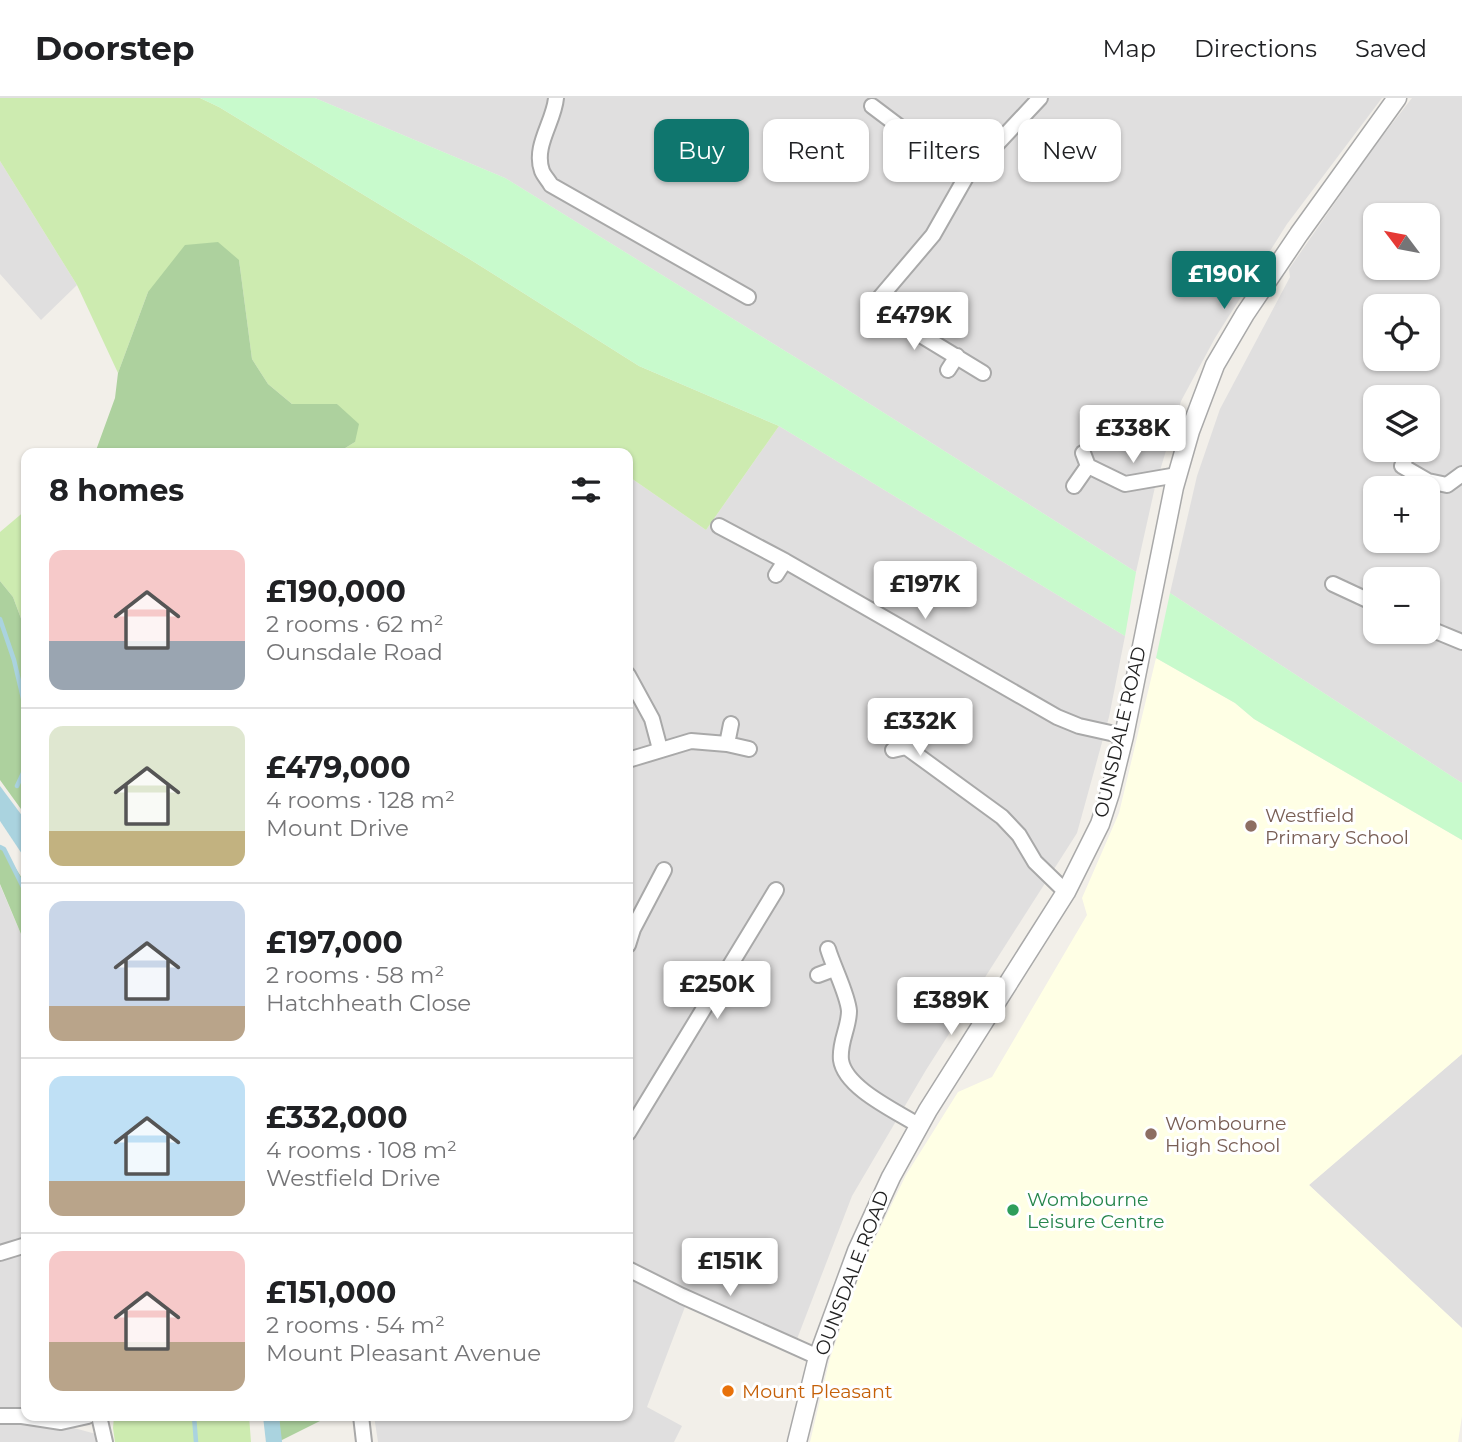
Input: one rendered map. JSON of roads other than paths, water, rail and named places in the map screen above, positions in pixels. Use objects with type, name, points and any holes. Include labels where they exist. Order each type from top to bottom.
[{"type":"street","points":[[556,98],[541,145],[541,170],[551,185],[748,297]]},
{"type":"street","points":[[1004,136],[1040,98]]},
{"type":"street","name":"OUNSDALE ROAD","points":[[797,1442],[818,1357],[857,1251],[891,1177],[918,1125],[1066,892],[1100,824],[1124,736],[1177,475],[1198,405],[1214,365],[1299,234],[1396,98]]},
{"type":"street","points":[[872,106],[889,119]]},
{"type":"street","points":[[963,182],[933,235],[877,301],[892,324],[914,331],[983,373]]},
{"type":"street","points":[[948,370],[957,356]]},
{"type":"street","points":[[1074,486],[1086,460],[1125,484],[1177,475]]},
{"type":"street","points":[[1404,462],[1402,466],[1428,481],[1447,485],[1462,474]]},
{"type":"street","points":[[719,526],[1057,717],[1079,726],[1124,736]]},
{"type":"street","points":[[776,575],[785,561]]},
{"type":"street","points":[[1333,584],[1363,598]]},
{"type":"street","points":[[1440,633],[1462,642]]},
{"type":"street","points":[[633,684],[652,719],[660,748]]},
{"type":"street","points":[[727,744],[731,724]]},
{"type":"street","points":[[911,729],[900,749],[1002,817],[1019,835],[1035,862],[1066,892]]},
{"type":"street","points":[[633,758],[691,741],[748,749]]},
{"type":"street","points":[[633,929],[664,870]]},
{"type":"street","points":[[633,1125],[776,890]]},
{"type":"street","points":[[828,949],[849,1010],[841,1043],[844,1071],[857,1086],[918,1125]]},
{"type":"street","points":[[818,975],[834,970]]},
{"type":"street","points":[[0,1253],[21,1247]]},
{"type":"street","points":[[633,1272],[818,1357]]},
{"type":"street","points":[[0,1416],[21,1416]]},
{"type":"street","points":[[100,1421],[105,1442]]},
{"type":"street","points":[[362,1421],[364,1442]]},
{"type":"water","points":[[0,786],[21,814],[21,852],[0,821]]},
{"type":"waterway","points":[[0,619],[21,690]]},
{"type":"waterway","points":[[17,786],[21,777]]},
{"type":"waterway","points":[[0,847],[4,849],[21,883]]},
{"type":"waterway","points":[[194,1421],[196,1442]]},
{"type":"waterway","points":[[272,1421],[274,1442]]},
{"type":"place","name":"Westfield Primary School","points":[[1251,826]]},
{"type":"place","name":"Wombourne High School","points":[[1151,1134]]},
{"type":"place","name":"Wombourne Leisure Centre","points":[[1013,1210]]},
{"type":"place","name":"Mount Pleasant","points":[[728,1391]]}]
